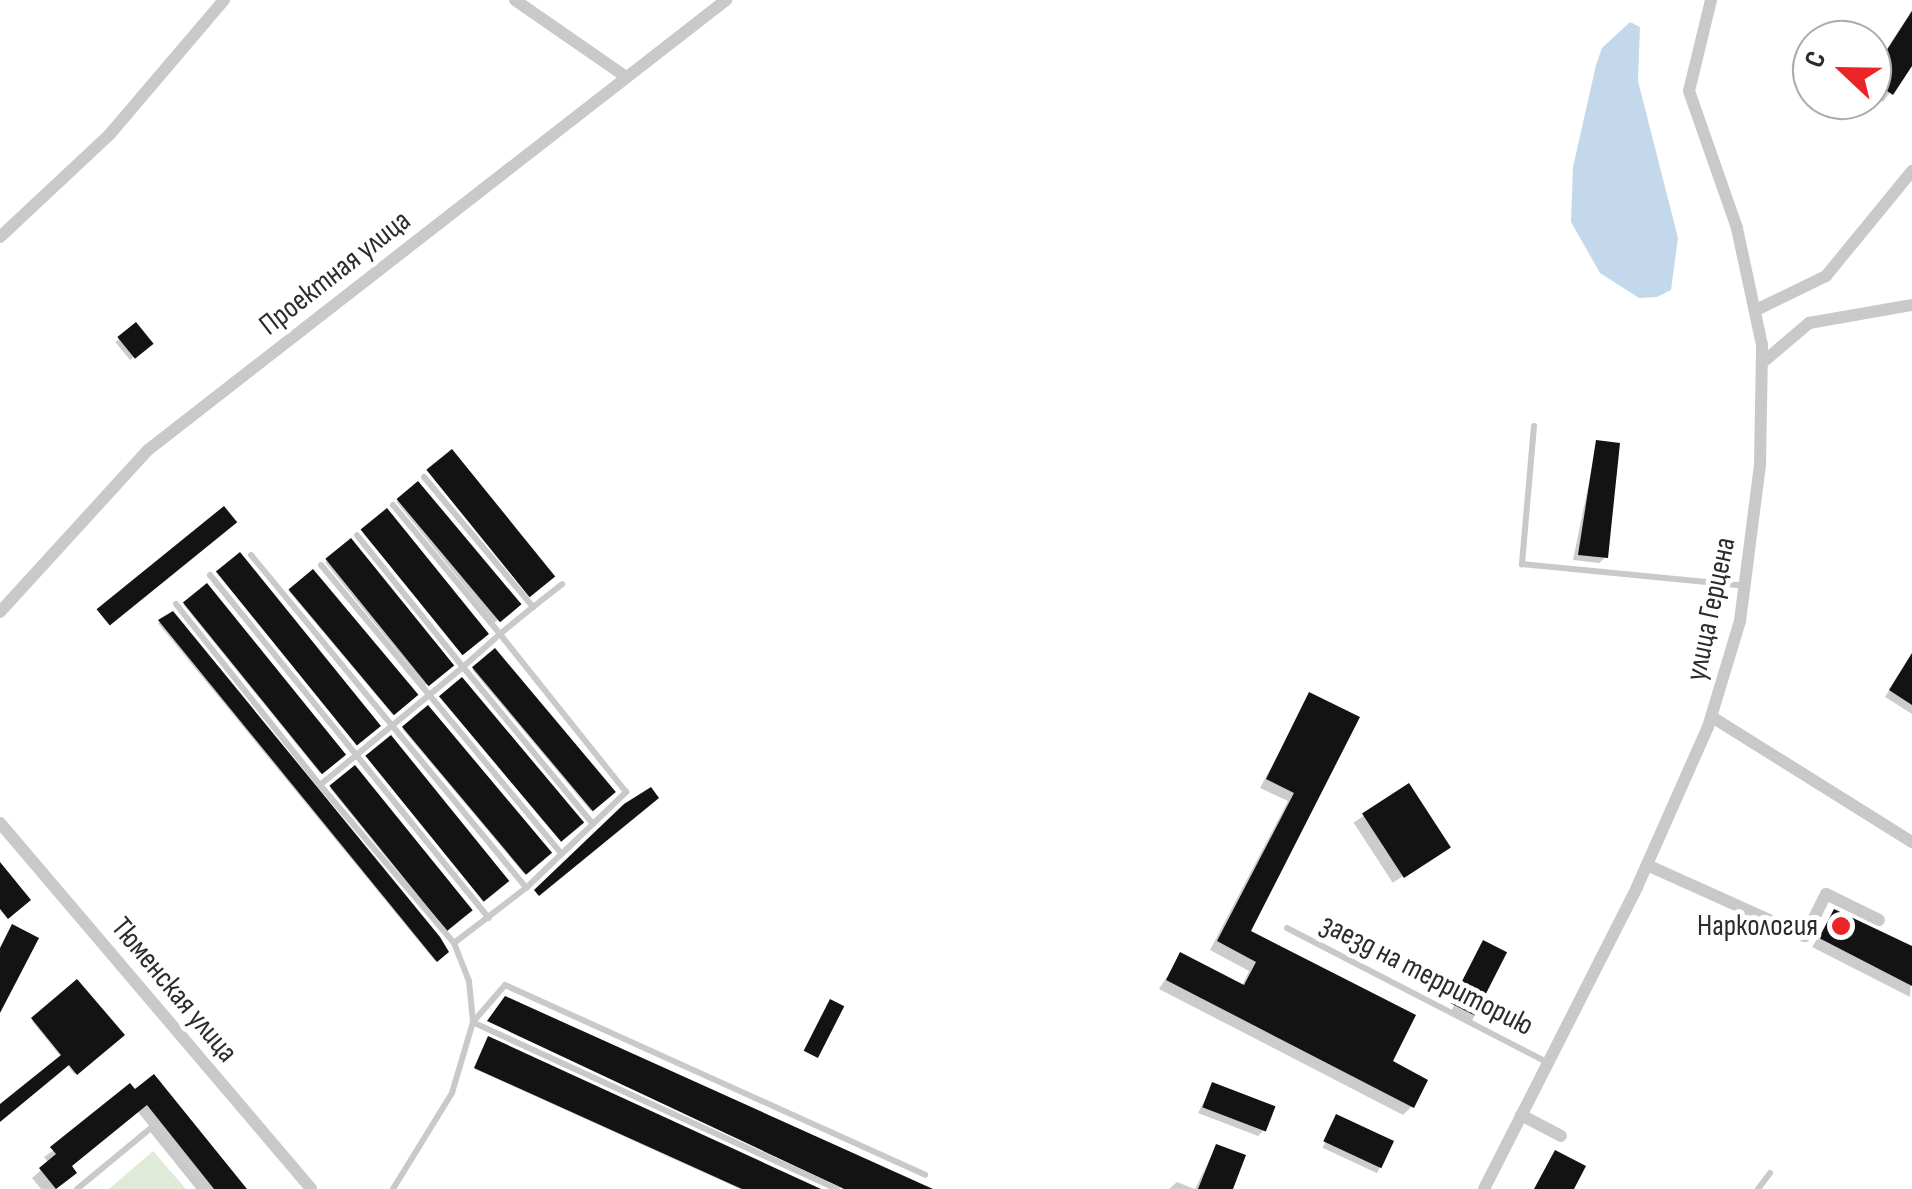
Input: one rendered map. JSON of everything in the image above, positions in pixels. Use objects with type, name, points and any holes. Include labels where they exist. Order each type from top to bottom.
[{"type":"street","points":[[0,237],[110,134],[224,0]]},
{"type":"street","points":[[515,0],[626,78]]},
{"type":"street","name":"Проектная улица","points":[[0,612],[148,450],[726,0]]},
{"type":"street","name":"улица Герцена","points":[[1484,1189],[1646,864],[1712,717],[1746,586],[1760,464],[1762,364],[1756,310],[1738,228],[1689,91],[1711,0]]},
{"type":"street","points":[[1756,310],[1826,276],[1912,170]]},
{"type":"street","points":[[1762,364],[1809,323],[1912,304]]},
{"type":"street","points":[[1712,717],[1912,842]]},
{"type":"street","name":"Тюменская улица","points":[[0,823],[311,1189]]},
{"type":"street","points":[[1646,864],[1805,936],[1826,894],[1880,920]]},
{"type":"street","points":[[1522,1115],[1560,1136]]},
{"type":"lane","points":[[1534,426],[1522,564],[1746,586]]},
{"type":"lane","points":[[424,477],[532,607]]},
{"type":"lane","points":[[393,505],[626,792],[526,888],[454,942]]},
{"type":"lane","points":[[357,535],[593,824]]},
{"type":"lane","points":[[251,555],[526,888]]},
{"type":"lane","points":[[321,565],[560,852]]},
{"type":"lane","points":[[210,575],[489,918]]},
{"type":"lane","points":[[320,785],[562,584]]},
{"type":"lane","points":[[176,604],[320,785],[454,942],[469,981],[473,1022],[452,1093],[393,1189]]},
{"type":"lane","name":"заезд на территорию","points":[[1286,928],[1548,1063]]},
{"type":"lane","points":[[473,1022],[506,986],[925,1176]]},
{"type":"lane","points":[[473,1022],[837,1189]]},
{"type":"lane","points":[[77,1189],[151,1128],[200,1189]]},
{"type":"lane","points":[[1758,1189],[1770,1173]]},
{"type":"green space","points":[[153,1151],[186,1189],[109,1189]]},
{"type":"water","points":[[1630,22],[1640,27],[1638,81],[1678,238],[1671,290],[1657,297],[1639,298],[1600,273],[1571,222],[1573,167],[1596,65],[1602,48]]},
{"type":"building","points":[[1912,11],[1912,66],[1893,95],[1892,94],[1892,42]]},
{"type":"building","points":[[136,322],[154,344],[135,359],[117,337]]},
{"type":"building","points":[[1596,440],[1620,443],[1608,558],[1578,555]]},
{"type":"building","points":[[452,449],[555,576],[530,597],[426,470]]},
{"type":"building","points":[[418,481],[521,604],[500,622],[397,499]]},
{"type":"building","points":[[224,506],[237,522],[110,626],[97,609]]},
{"type":"building","points":[[387,508],[489,634],[463,655],[361,529]]},
{"type":"building","points":[[351,538],[454,665],[429,686],[325,559]]},
{"type":"building","points":[[240,552],[381,726],[357,746],[216,572]]},
{"type":"building","points":[[313,569],[418,695],[394,715],[288,590]]},
{"type":"building","points":[[207,583],[346,755],[322,774],[183,603]]},
{"type":"building","points":[[173,611],[440,937],[449,952],[437,962],[158,620]]},
{"type":"building","points":[[495,648],[616,792],[593,811],[472,667]]},
{"type":"building","points":[[1912,653],[1912,705],[1889,690]]},
{"type":"building","points":[[462,677],[584,823],[561,842],[439,696]]},
{"type":"building","points":[[1309,692],[1360,717],[1251,931],[1416,1015],[1393,1061],[1428,1080],[1414,1108],[1166,980],[1180,952],[1244,985],[1256,962],[1217,941],[1294,793],[1266,779]]},
{"type":"building","points":[[428,705],[552,853],[526,875],[402,727]]},
{"type":"building","points":[[391,735],[509,881],[484,902],[365,756]]},
{"type":"building","points":[[355,765],[473,910],[447,931],[329,786]]},
{"type":"building","points":[[1409,783],[1451,848],[1404,878],[1362,813]]},
{"type":"building","points":[[651,787],[659,798],[539,896],[534,890],[624,804]]},
{"type":"building","points":[[0,862],[31,900],[8,919],[0,909]]},
{"type":"building","points":[[1834,909],[1912,946],[1912,986],[1819,938]]},
{"type":"building","points":[[12,924],[39,938],[0,1013],[0,948]]},
{"type":"building","points":[[1483,940],[1507,952],[1475,1016],[1451,1003]]},
{"type":"building","points":[[77,979],[125,1035],[77,1075],[69,1065],[0,1122],[0,1104],[61,1055],[31,1018]]},
{"type":"building","points":[[505,996],[933,1189],[844,1189],[487,1021]]},
{"type":"building","points":[[830,999],[844,1006],[818,1058],[804,1051]]},
{"type":"building","points":[[488,1036],[821,1189],[742,1189],[474,1068]]},
{"type":"building","points":[[154,1074],[247,1189],[214,1189],[147,1105],[72,1166],[77,1173],[56,1189],[39,1168],[56,1154],[50,1147],[130,1083],[135,1089]]},
{"type":"building","points":[[1212,1082],[1275,1106],[1266,1132],[1202,1107]]},
{"type":"building","points":[[1336,1114],[1394,1141],[1381,1168],[1323,1141]]},
{"type":"building","points":[[1216,1144],[1246,1155],[1233,1189],[1198,1189]]},
{"type":"building","points":[[1555,1150],[1586,1166],[1574,1189],[1534,1189]]},
{"type":"place","name":"Наркология","points":[[1841,926]]}]
